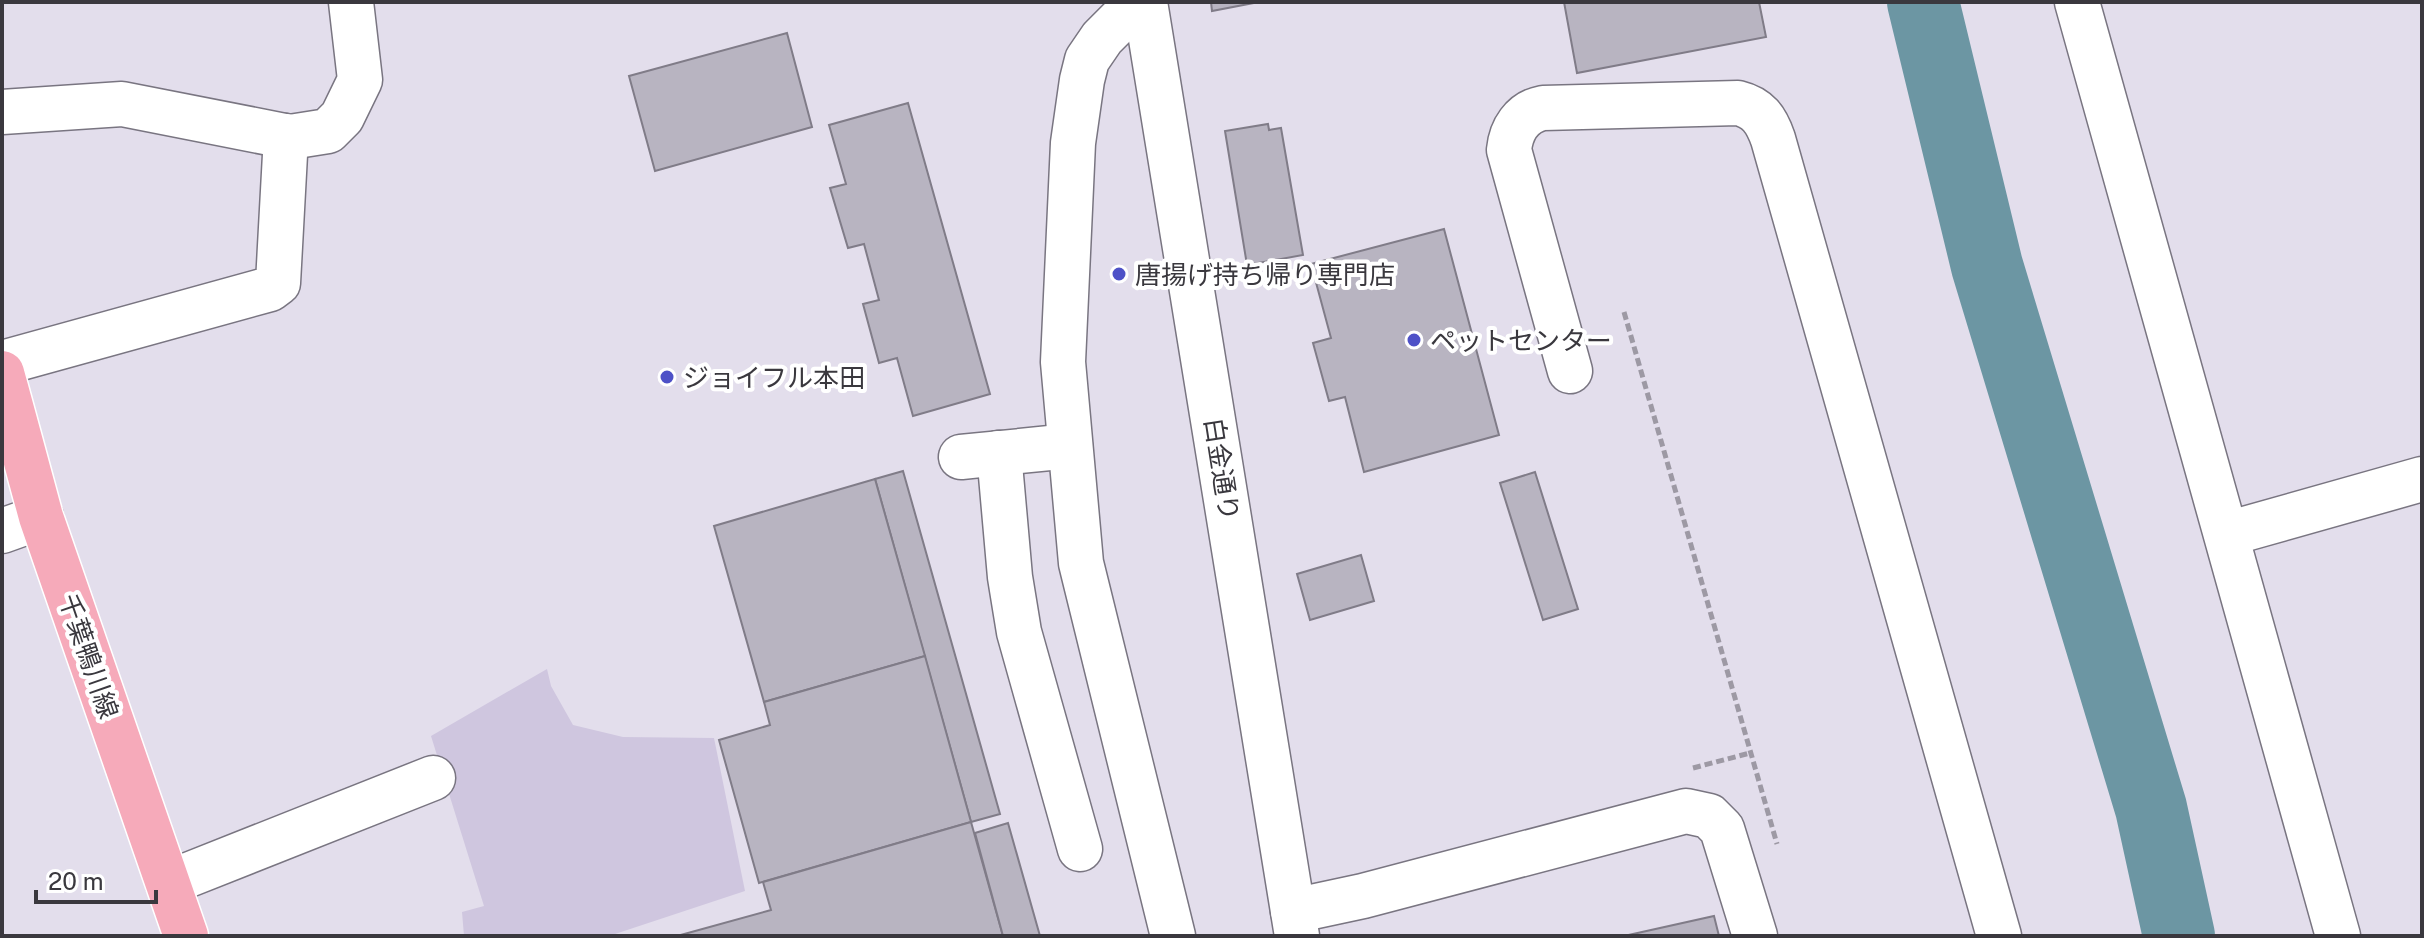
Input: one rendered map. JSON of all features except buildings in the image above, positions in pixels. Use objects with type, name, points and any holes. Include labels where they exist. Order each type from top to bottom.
[{"type":"main road","name":"千葉鴨川線","points":[[2,373],[21,524],[168,883],[186,936]]},
{"type":"street","points":[[2,112],[122,104],[286,136],[328,131],[342,117],[360,80],[351,2]]},
{"type":"street","points":[[1138,2],[1102,38],[1087,60],[1082,80],[1073,143],[1063,362],[1081,563],[1173,936]]},
{"type":"street","name":"白金通り","points":[[1145,2],[1295,924]]},
{"type":"street","points":[[2077,2],[2338,936]]},
{"type":"street","points":[[1570,371],[1512,166],[1510,139],[1516,127],[1524,116],[1543,108],[1738,103],[1750,106],[1764,119],[1773,139],[1999,936]]},
{"type":"street","points":[[2,363],[270,289],[278,283],[286,136]]},
{"type":"street","points":[[1070,446],[980,455],[1010,577],[1019,632],[1080,849]]},
{"type":"street","points":[[2227,534],[2422,479]]},
{"type":"street","points":[[168,883],[433,778]]},
{"type":"street","points":[[1295,924],[1363,896],[1686,811],[1709,816],[1722,829],[1755,936]]},
{"type":"path","points":[[1624,312],[1777,844]]},
{"type":"shaded area","points":[[547,669],[551,686],[573,725],[623,737],[714,738],[745,891],[609,936],[464,936],[462,912],[484,906],[431,736]]},
{"type":"waterway","points":[[1923,2],[1987,266],[2151,808],[2179,936]]},
{"type":"place","name":"唐揚げ持ち帰り専門店","points":[[1119,274]]},
{"type":"place","name":"ペットセンター","points":[[1414,340]]},
{"type":"place","name":"ジョイフル本田","points":[[667,377]]}]
